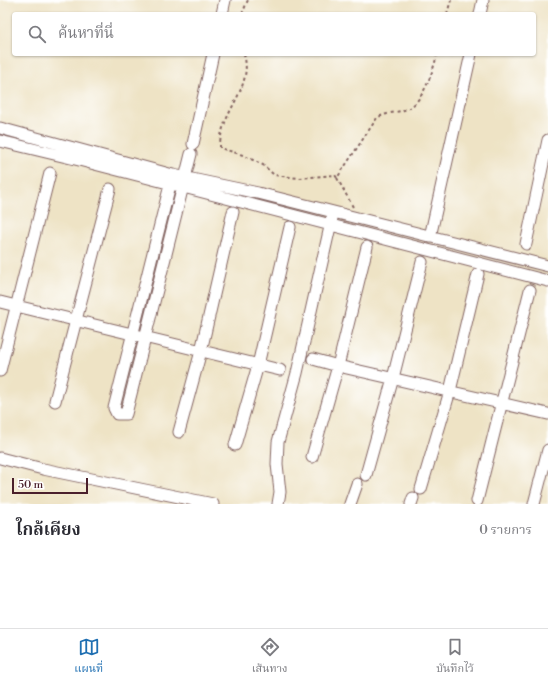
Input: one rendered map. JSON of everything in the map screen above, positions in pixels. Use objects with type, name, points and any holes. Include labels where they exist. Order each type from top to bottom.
[{"type":"street","points":[[222,12],[225,0]]},
{"type":"street","points":[[480,12],[483,0]]},
{"type":"street","points":[[172,179],[114,408],[119,415],[126,414],[192,149],[213,56]]},
{"type":"street","points":[[430,237],[471,56]]},
{"type":"street","points":[[0,128],[172,179]]},
{"type":"street","points":[[526,244],[544,176],[548,140]]},
{"type":"street","points":[[0,141],[184,182],[331,224],[548,280]]},
{"type":"street","points":[[0,371],[50,173]]},
{"type":"street","points":[[184,182],[258,193],[548,266]]},
{"type":"street","points":[[55,401],[110,189]]},
{"type":"street","points":[[179,432],[201,351],[233,212]]},
{"type":"street","points":[[278,504],[280,492],[277,464],[278,442],[297,373],[333,213]]},
{"type":"street","points":[[235,445],[258,365],[290,227]]},
{"type":"street","points":[[312,457],[338,366],[368,247]]},
{"type":"street","points":[[366,475],[393,378],[422,262]]},
{"type":"street","points":[[149,266],[162,268]]},
{"type":"street","points":[[420,489],[450,391],[478,274]]},
{"type":"street","points":[[478,501],[530,290]]},
{"type":"street","points":[[0,302],[280,370]]},
{"type":"street","points":[[313,359],[548,414]]},
{"type":"street","points":[[534,504],[548,450]]},
{"type":"street","points":[[0,458],[43,469],[213,504]]},
{"type":"street","points":[[350,504],[357,484]]},
{"type":"path","points":[[243,12],[248,0]]},
{"type":"path","points":[[448,12],[451,0]]},
{"type":"path","points":[[244,56],[246,62],[245,82],[232,107],[220,136],[220,148],[249,158],[263,165],[274,175],[298,178],[335,175],[352,203],[357,219]]},
{"type":"path","points":[[336,178],[377,118],[384,114],[410,107],[420,97],[437,56]]}]
